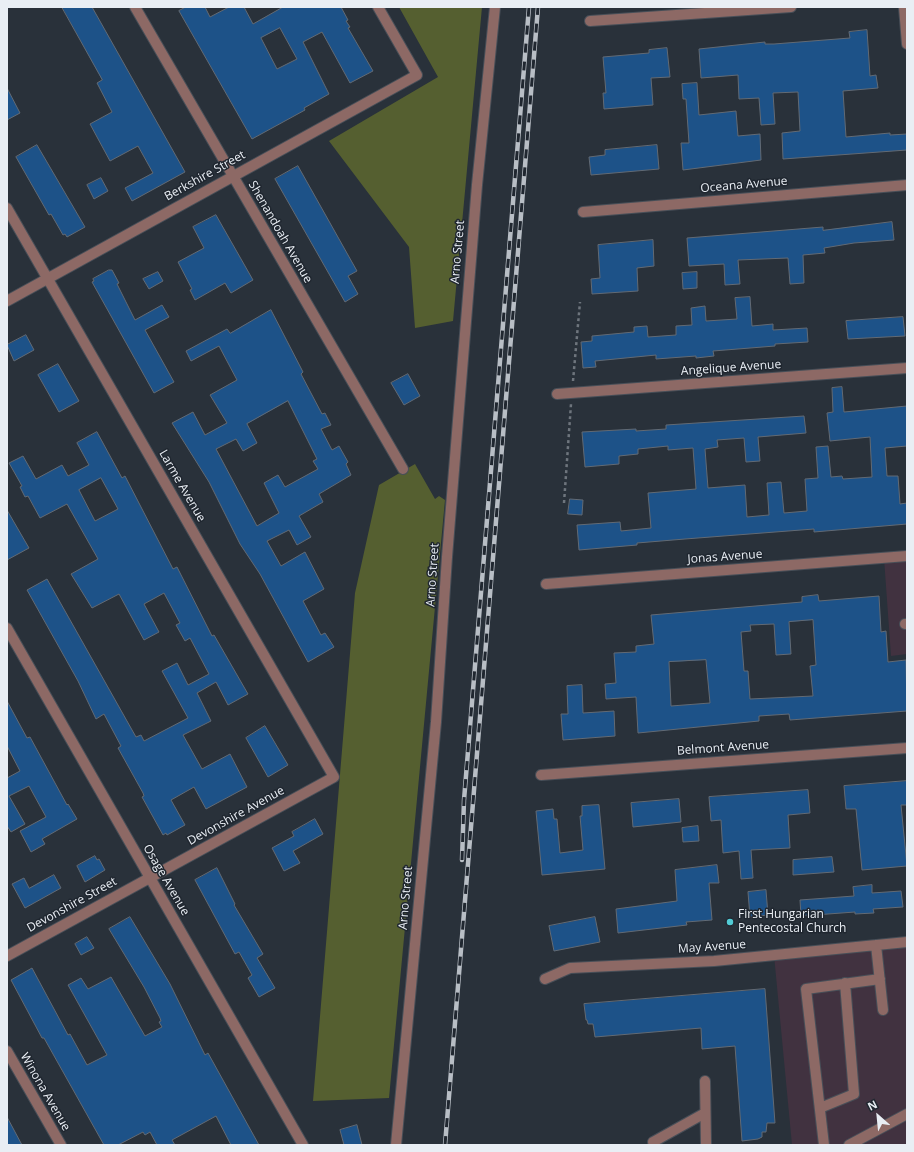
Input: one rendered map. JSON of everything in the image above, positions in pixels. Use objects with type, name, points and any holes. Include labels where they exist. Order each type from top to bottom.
[{"type":"street","name":"Shenandoah Avenue","points":[[135,7],[403,469]]},
{"type":"street","name":"Berkshire Street","points":[[7,301],[417,75],[378,7]]},
{"type":"street","name":"Arno Street","points":[[396,1145],[436,722],[447,557],[476,193],[495,7]]},
{"type":"street","points":[[590,21],[791,7]]},
{"type":"street","points":[[904,7],[907,44]]},
{"type":"street","name":"Oceana Avenue","points":[[583,212],[907,185]]},
{"type":"street","name":"Larme Avenue","points":[[7,208],[334,777]]},
{"type":"street","name":"Angelique Avenue","points":[[557,394],[907,368]]},
{"type":"street","name":"Jonas Avenue","points":[[546,584],[907,556]]},
{"type":"street","name":"Osage Avenue","points":[[7,628],[303,1145]]},
{"type":"street","name":"Belmont Avenue","points":[[541,775],[907,748]]},
{"type":"street","name":"Devonshire Avenue","points":[[149,877],[334,777]]},
{"type":"street","name":"Devonshire Street","points":[[7,956],[149,877]]},
{"type":"street","name":"May Avenue","points":[[545,979],[570,968],[714,961],[907,942]]},
{"type":"street","points":[[876,945],[883,1010]]},
{"type":"street","points":[[824,1145],[806,988],[880,979]]},
{"type":"street","points":[[820,1108],[854,1094],[846,983]]},
{"type":"street","name":"Winona Avenue","points":[[7,1051],[61,1145]]},
{"type":"street","points":[[705,1081],[706,1145]]},
{"type":"street","points":[[655,1145],[653,1142],[705,1113]]},
{"type":"street","points":[[849,1145],[907,1114]]},
{"type":"shaded area","points":[[907,556],[907,654],[891,656],[884,558]]},
{"type":"shaded area","points":[[907,942],[907,1145],[792,1145],[774,955]]},
{"type":"green space","points":[[399,7],[482,7],[453,321],[415,328],[409,247],[329,141],[438,77]]},
{"type":"green space","points":[[415,464],[435,499],[439,496],[445,500],[389,1098],[313,1101],[355,593],[379,485]]},
{"type":"building","points":[[62,7],[92,7],[185,172],[132,201],[125,188],[153,173],[138,146],[110,161],[90,124],[112,112],[97,83],[102,80]]},
{"type":"building","points":[[186,7],[205,7],[210,17],[229,7],[244,7],[253,24],[283,7],[341,7],[348,20],[346,21],[350,27],[348,28],[373,71],[350,83],[322,32],[303,42],[329,94],[304,108],[305,110],[252,139],[179,11]],"holes":[[[280,28],[297,59],[277,69],[261,38]]]},
{"type":"building","points":[[867,30],[870,76],[876,75],[878,88],[843,91],[846,137],[890,133],[890,135],[907,134],[907,150],[783,159],[782,133],[800,131],[798,92],[773,93],[775,124],[761,125],[759,98],[739,99],[738,75],[701,78],[699,49],[765,42],[765,44],[774,44],[850,38],[849,32]]},
{"type":"building","points":[[667,48],[670,77],[651,78],[653,105],[604,109],[603,93],[606,93],[603,57],[649,53],[649,50]]},
{"type":"building","points":[[697,83],[699,115],[736,111],[738,136],[760,134],[761,160],[683,170],[681,143],[689,143],[686,99],[683,99],[682,84]]},
{"type":"building","points":[[7,88],[20,113],[7,120]]},
{"type":"building","points":[[37,145],[85,227],[67,237],[65,234],[63,235],[51,214],[49,215],[16,157]]},
{"type":"building","points":[[657,145],[659,169],[591,175],[589,157],[605,155],[605,150]]},
{"type":"building","points":[[298,166],[357,271],[348,276],[358,294],[345,302],[275,179]]},
{"type":"building","points":[[101,178],[108,191],[94,199],[87,185]]},
{"type":"building","points":[[216,215],[253,280],[231,293],[225,283],[195,300],[190,290],[192,289],[178,262],[204,248],[193,227]]},
{"type":"building","points":[[892,222],[894,240],[854,243],[824,248],[825,253],[803,255],[804,283],[790,284],[788,258],[738,260],[740,284],[725,285],[724,264],[689,266],[687,238],[823,227],[823,230]]},
{"type":"building","points":[[653,240],[654,266],[637,268],[638,291],[592,294],[591,279],[600,278],[598,245]]},
{"type":"building","points":[[109,270],[112,270],[119,283],[117,284],[135,320],[162,305],[169,317],[145,330],[174,382],[154,393],[92,282],[94,281],[93,279]]},
{"type":"building","points":[[158,272],[163,281],[149,289],[143,279]]},
{"type":"building","points":[[697,272],[697,288],[683,289],[682,273]]},
{"type":"building","points":[[750,297],[752,326],[773,324],[773,330],[807,328],[808,342],[713,351],[714,356],[696,358],[696,356],[656,359],[656,355],[595,361],[596,367],[583,368],[581,342],[592,341],[592,336],[634,332],[634,327],[647,326],[648,337],[676,335],[676,326],[692,325],[691,308],[705,306],[706,321],[737,319],[735,298]]},
{"type":"building","points":[[271,310],[303,372],[301,374],[322,414],[325,413],[331,425],[321,429],[332,450],[339,446],[348,462],[346,464],[351,475],[319,494],[323,502],[299,516],[311,537],[297,545],[289,530],[267,541],[281,566],[305,552],[324,589],[303,601],[321,635],[325,633],[334,647],[308,662],[260,574],[240,544],[209,482],[172,423],[193,412],[205,435],[227,423],[210,395],[237,380],[219,346],[191,361],[186,351],[227,329],[230,333]],"holes":[[[288,401],[317,459],[313,461],[318,469],[285,487],[278,475],[264,483],[279,513],[257,526],[216,449],[236,439],[243,451],[257,443],[247,424]]]},
{"type":"building","points":[[903,317],[905,336],[848,339],[846,321]]},
{"type":"building","points":[[26,335],[34,350],[14,361],[7,345]]},
{"type":"building","points":[[58,364],[79,401],[59,412],[38,375]]},
{"type":"building","points":[[408,374],[420,396],[404,405],[391,383]]},
{"type":"building","points":[[842,387],[844,412],[907,406],[907,446],[885,448],[887,476],[898,476],[900,504],[907,503],[907,524],[814,532],[814,529],[685,539],[579,550],[577,525],[620,522],[621,531],[651,528],[648,493],[696,489],[693,448],[668,450],[668,446],[638,449],[638,454],[619,456],[619,464],[585,467],[582,432],[666,429],[666,425],[804,416],[806,433],[758,437],[760,461],[746,462],[744,438],[717,440],[718,447],[705,449],[708,488],[745,485],[747,517],[769,515],[767,483],[781,482],[784,513],[807,511],[805,479],[818,478],[816,447],[828,446],[831,477],[842,476],[843,479],[872,477],[870,437],[830,441],[827,413],[833,412],[832,388]]},
{"type":"building","points":[[97,432],[122,478],[125,476],[173,569],[177,567],[212,636],[214,635],[248,694],[228,705],[216,682],[197,693],[211,721],[183,735],[202,769],[230,754],[247,787],[206,809],[194,787],[171,800],[185,825],[167,835],[166,833],[163,835],[142,797],[144,796],[143,793],[118,748],[121,746],[104,714],[96,719],[78,681],[27,590],[47,579],[136,737],[141,735],[144,741],[188,718],[162,671],[177,663],[188,685],[209,674],[190,638],[185,641],[176,625],[180,623],[164,593],[144,604],[159,632],[144,640],[119,594],[92,608],[71,574],[98,559],[67,504],[40,518],[28,496],[25,497],[20,487],[22,486],[9,463],[23,456],[36,479],[62,465],[68,476],[89,465],[77,443]],"holes":[[[101,478],[118,509],[95,521],[79,490]]]},
{"type":"building","points":[[570,499],[583,500],[582,515],[568,514]]},
{"type":"building","points":[[7,510],[29,548],[7,560]]},
{"type":"building","points":[[818,595],[819,601],[879,596],[881,632],[886,631],[888,662],[906,660],[907,711],[790,720],[789,714],[759,716],[759,721],[638,733],[636,697],[606,699],[605,684],[616,683],[614,653],[636,652],[636,646],[654,644],[651,615],[802,602],[802,597]],"holes":[[[813,620],[816,665],[810,666],[813,696],[750,699],[748,671],[744,671],[741,632],[751,631],[750,625],[774,624],[776,655],[791,654],[789,622]],[[706,660],[710,703],[671,706],[669,662]]]},
{"type":"building","points":[[582,685],[583,713],[614,711],[615,736],[563,740],[561,714],[568,714],[567,686]]},
{"type":"building","points":[[7,701],[27,738],[30,737],[67,805],[68,804],[77,819],[42,839],[45,844],[31,852],[20,831],[46,817],[29,786],[9,796],[25,824],[11,832],[7,826],[7,778],[20,771],[7,746]]},
{"type":"building","points":[[265,726],[288,765],[268,777],[246,738]]},
{"type":"building","points":[[907,781],[907,805],[901,805],[907,866],[862,870],[856,809],[846,809],[844,786]]},
{"type":"building","points":[[808,790],[810,813],[788,815],[790,848],[751,850],[753,878],[741,879],[739,851],[723,853],[721,820],[711,821],[709,797]]},
{"type":"building","points":[[679,799],[681,822],[633,827],[631,803]]},
{"type":"building","points":[[599,805],[605,869],[542,875],[536,811],[553,809],[554,819],[557,819],[560,853],[583,850],[580,816],[582,816],[582,806]]},
{"type":"building","points":[[315,819],[323,834],[293,851],[300,863],[284,871],[272,848],[294,836],[292,832]]},
{"type":"building","points":[[698,826],[699,841],[683,842],[682,828]]},
{"type":"building","points":[[95,856],[97,860],[99,859],[105,870],[85,882],[77,866]]},
{"type":"building","points":[[832,857],[834,872],[793,875],[793,860]]},
{"type":"building","points":[[717,865],[719,883],[709,883],[712,920],[686,922],[687,925],[618,933],[616,909],[677,901],[675,870]]},
{"type":"building","points":[[217,868],[235,904],[234,905],[263,954],[257,958],[275,988],[259,997],[248,978],[252,975],[239,952],[235,954],[195,880]]},
{"type":"building","points":[[54,875],[61,888],[25,908],[12,884],[24,878],[29,888]]},
{"type":"building","points":[[872,885],[872,893],[901,891],[903,907],[873,909],[874,913],[855,914],[855,912],[801,916],[800,900],[854,896],[853,887]]},
{"type":"building","points":[[766,890],[768,915],[750,917],[748,892]]},
{"type":"building","points":[[130,917],[170,984],[205,1055],[208,1053],[259,1145],[231,1145],[216,1116],[172,1140],[175,1145],[157,1145],[150,1132],[145,1135],[143,1132],[118,1145],[104,1145],[44,1038],[42,1038],[11,980],[32,968],[68,1035],[70,1034],[87,1065],[107,1055],[68,985],[81,978],[88,989],[111,977],[145,1036],[162,1027],[159,1022],[161,1021],[160,1018],[144,987],[109,929]]},
{"type":"building","points":[[595,917],[600,942],[554,951],[549,926]]},
{"type":"building","points":[[87,937],[94,948],[81,955],[75,944]]},
{"type":"building","points":[[765,989],[775,1123],[767,1123],[766,1132],[762,1132],[762,1137],[758,1139],[742,1141],[735,1046],[702,1049],[701,1028],[595,1037],[593,1024],[588,1024],[586,1020],[584,1004]]},
{"type":"building","points":[[7,1117],[22,1145],[7,1145]]},
{"type":"building","points":[[357,1125],[362,1145],[344,1145],[340,1130]]},
{"type":"railway","points":[[462,860],[464,800],[529,7]]},
{"type":"railway","points":[[445,1145],[538,7]]},
{"type":"place","name":"First Hungarian Pentecostal Church","points":[[730,922]]}]
